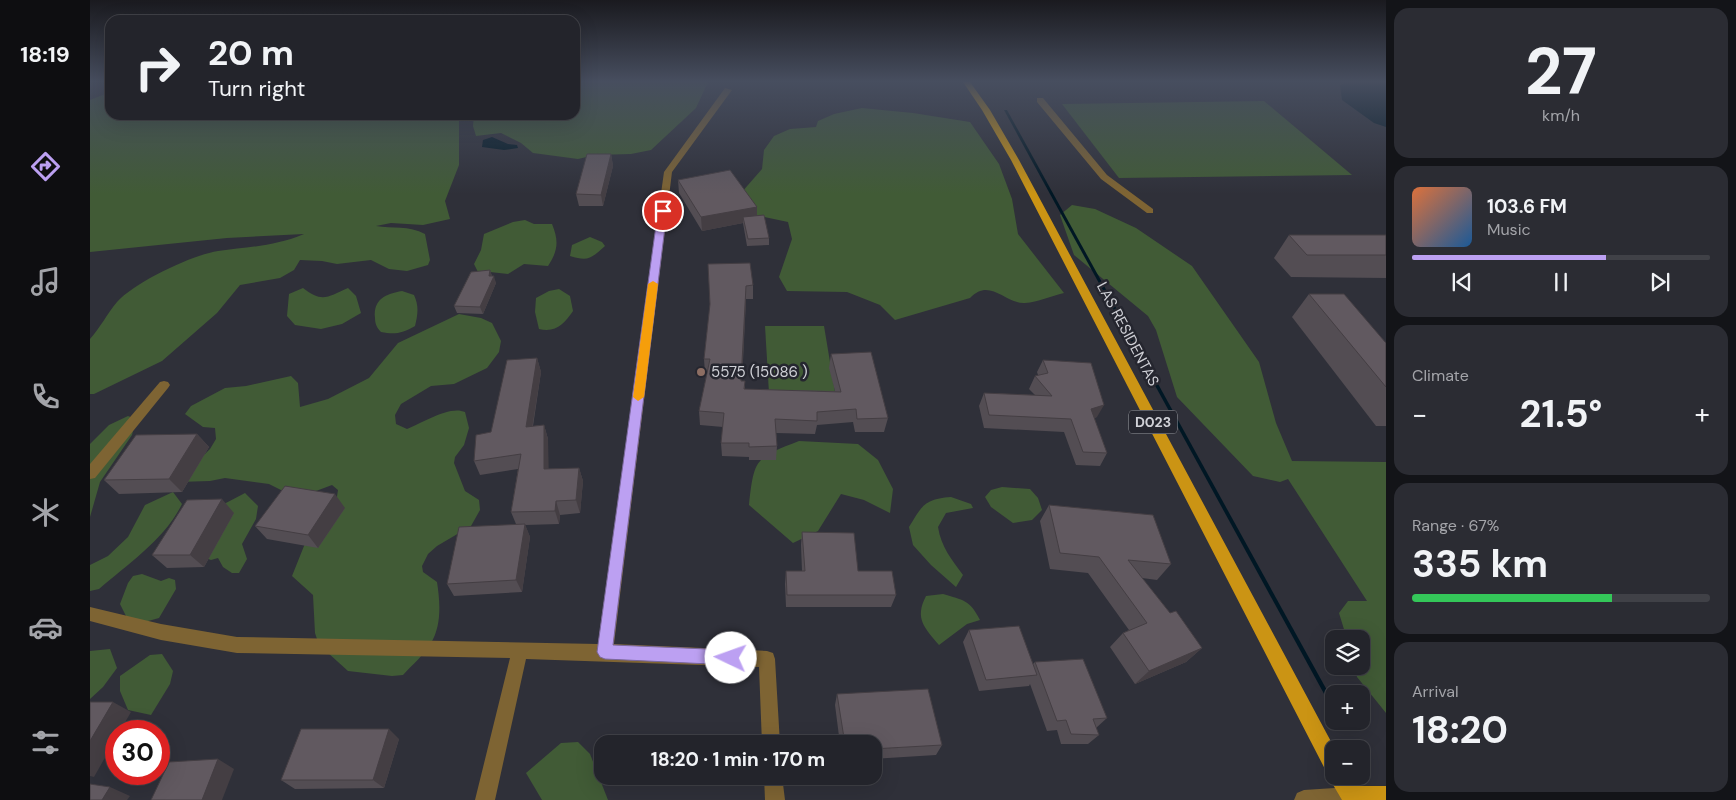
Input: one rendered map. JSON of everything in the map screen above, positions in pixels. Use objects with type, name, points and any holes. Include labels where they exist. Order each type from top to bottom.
[{"type":"main road","name":"LAS RESIDENTAS","points":[[991,119],[1015,160],[1325,749]]},
{"type":"main road","points":[[1344,785],[1351,798],[1386,795]]},
{"type":"street","points":[[605,652],[668,172],[707,119]]},
{"type":"street","points":[[1056,119],[1104,177],[1150,211]]},
{"type":"street","points":[[90,474],[164,385]]},
{"type":"street","points":[[90,614],[162,632],[237,645],[605,652],[767,659],[771,735]]},
{"type":"street","points":[[485,800],[520,650]]},
{"type":"street","points":[[774,785],[775,800]]},
{"type":"street","points":[[1304,800],[1351,798]]},
{"type":"green space","points":[[90,119],[459,120],[459,165],[445,201],[450,219],[423,225],[391,223],[376,226],[407,228],[425,234],[430,260],[428,265],[407,271],[389,269],[371,260],[337,264],[300,260],[294,270],[280,278],[240,285],[217,313],[162,361],[94,394],[90,394],[90,339],[125,294],[164,270],[194,258],[218,251],[272,244],[304,234],[227,238],[90,252]]},
{"type":"green space","points":[[684,119],[651,150],[631,154],[595,155],[578,159],[533,153],[521,143],[501,133],[476,136],[474,120]]},
{"type":"green space","points":[[822,119],[953,119],[970,122],[999,164],[1012,199],[1018,234],[1064,293],[1025,303],[984,290],[977,292],[970,298],[895,320],[880,305],[847,292],[787,291],[779,277],[792,239],[788,222],[727,209],[762,169],[764,150],[774,136],[790,129],[816,127],[818,121]]},
{"type":"green space","points":[[1074,119],[1286,119],[1352,175],[1119,178]]},
{"type":"green space","points":[[1072,205],[1095,209],[1136,228],[1192,266],[1259,362],[1276,423],[1292,461],[1386,462],[1386,713],[1370,693],[1370,685],[1363,685],[1356,675],[1370,675],[1370,630],[1344,630],[1339,613],[1348,601],[1367,601],[1288,479],[1280,482],[1253,476],[1177,397],[1156,330],[1148,316],[1074,255],[1060,215]]},
{"type":"green space","points":[[525,220],[534,224],[552,224],[556,236],[556,251],[548,266],[524,264],[508,274],[490,272],[479,274],[474,264],[481,250],[484,234],[513,222]]},
{"type":"green space","points":[[590,237],[602,242],[605,246],[586,259],[570,256],[572,245]]},
{"type":"green space","points":[[303,288],[315,296],[325,297],[348,288],[356,296],[361,313],[342,324],[321,329],[295,325],[287,316],[289,294]]},
{"type":"green space","points":[[559,289],[570,296],[573,311],[559,326],[550,330],[539,329],[535,312],[536,298],[549,291]]},
{"type":"green space","points":[[402,291],[414,295],[416,299],[418,310],[415,326],[399,333],[381,332],[375,322],[378,302],[386,296]]},
{"type":"green space","points":[[459,314],[481,318],[492,323],[501,341],[499,352],[487,368],[454,384],[431,386],[401,404],[395,415],[396,424],[407,429],[444,413],[459,410],[465,412],[469,428],[464,445],[455,457],[454,463],[465,491],[479,500],[480,510],[471,526],[437,546],[428,554],[422,566],[423,572],[437,582],[439,605],[439,621],[435,636],[425,651],[403,675],[392,676],[348,671],[318,642],[315,633],[313,595],[292,576],[306,541],[336,503],[338,490],[332,485],[300,497],[291,495],[269,484],[225,478],[210,481],[177,482],[210,449],[216,439],[215,428],[203,427],[185,414],[191,406],[225,388],[246,386],[291,376],[298,383],[300,407],[328,399],[369,378],[398,343]]},
{"type":"green space","points":[[765,326],[824,326],[835,392],[769,393]]},
{"type":"green space","points":[[128,416],[136,419],[132,435],[100,482],[90,517],[90,444],[109,425]]},
{"type":"green space","points":[[799,441],[858,444],[878,460],[893,489],[890,513],[864,500],[841,494],[818,531],[793,543],[749,505],[753,477],[760,461],[774,451]]},
{"type":"green space","points":[[1002,487],[1030,489],[1038,498],[1042,510],[1032,520],[1013,523],[991,507],[985,497],[991,490]]},
{"type":"green space","points":[[173,492],[182,504],[166,529],[145,550],[99,589],[90,591],[90,565],[108,556],[128,537],[145,505]]},
{"type":"green space","points":[[245,493],[258,506],[256,519],[242,544],[247,559],[239,573],[232,573],[223,567],[218,558],[211,560],[203,557],[224,504]]},
{"type":"green space","points":[[951,497],[971,504],[973,508],[946,513],[938,527],[944,547],[963,575],[956,587],[931,565],[913,545],[909,527],[921,509],[929,502]]},
{"type":"green space","points":[[142,574],[161,581],[169,578],[175,580],[176,589],[159,618],[141,623],[128,620],[120,604],[128,583],[133,576]]},
{"type":"green space","points":[[943,594],[965,602],[973,608],[980,620],[967,624],[939,645],[923,623],[921,611],[926,596]]},
{"type":"green space","points":[[110,649],[117,668],[103,687],[90,699],[90,651]]},
{"type":"green space","points":[[162,654],[173,671],[170,684],[151,715],[128,710],[120,691],[120,676],[150,655]]},
{"type":"green space","points":[[578,742],[590,754],[594,764],[594,785],[602,785],[608,800],[542,800],[526,773],[561,743]]},
{"type":"water","points":[[1009,119],[1012,119],[1325,687],[1325,696]]},
{"type":"water","points":[[1369,119],[1386,119],[1386,127]]},
{"type":"water","points":[[492,137],[508,144],[517,145],[518,148],[504,150],[482,147],[483,140]]},
{"type":"building","points":[[587,154],[611,154],[601,195],[576,194]]},
{"type":"building","points":[[730,170],[757,207],[701,217],[678,180]]},
{"type":"building","points":[[764,215],[769,238],[748,239],[743,217]]},
{"type":"building","points":[[1289,235],[1386,235],[1386,255],[1307,255]]},
{"type":"building","points":[[750,263],[753,285],[746,286],[741,381],[745,381],[744,389],[841,392],[831,354],[871,352],[888,418],[857,419],[856,409],[817,412],[817,421],[775,419],[777,446],[749,447],[749,443],[721,443],[724,413],[699,411],[710,359],[704,359],[710,304],[708,264]]},
{"type":"building","points":[[490,270],[489,276],[494,276],[480,307],[454,306],[471,272]]},
{"type":"building","points":[[1309,294],[1344,294],[1386,343],[1386,387]]},
{"type":"building","points":[[537,358],[526,427],[544,425],[544,469],[579,468],[576,500],[556,501],[555,511],[511,512],[521,454],[474,461],[476,435],[491,432],[507,360]]},
{"type":"building","points":[[1043,360],[1091,363],[1104,405],[1091,409],[1107,453],[1083,452],[1071,419],[989,415],[984,393],[1052,396],[1035,376],[1048,373]]},
{"type":"building","points":[[197,434],[169,479],[104,480],[136,435]]},
{"type":"building","points":[[285,486],[335,494],[308,535],[255,526]]},
{"type":"building","points":[[222,499],[190,555],[152,555],[187,500]]},
{"type":"building","points":[[1049,505],[1153,515],[1171,564],[1128,560],[1170,613],[1176,611],[1202,648],[1149,671],[1123,633],[1147,623],[1099,557],[1060,553]]},
{"type":"building","points":[[525,524],[516,580],[447,584],[459,527]]},
{"type":"building","points":[[802,532],[854,533],[858,571],[892,571],[896,595],[787,595],[786,571],[805,571]]},
{"type":"building","points":[[1019,626],[1037,675],[986,680],[969,630]]},
{"type":"building","points":[[1083,659],[1107,718],[1093,719],[1099,735],[1071,734],[1066,720],[1057,721],[1035,662]]},
{"type":"building","points":[[928,689],[942,745],[882,748],[882,735],[844,735],[837,694]]},
{"type":"building","points":[[90,702],[113,702],[90,741]]},
{"type":"building","points":[[301,729],[389,729],[373,780],[281,780]]},
{"type":"building","points":[[218,759],[202,800],[151,800],[158,785],[170,785],[170,762]]},
{"type":"building","points":[[90,784],[110,787],[102,800],[90,800]]},
{"type":"slow traffic","points":[[638,397],[653,284]]},
{"type":"place","name":"5575 (15086 )","points":[[701,372]]},
{"type":"route","points":[[663,211],[605,652],[731,658]]}]
